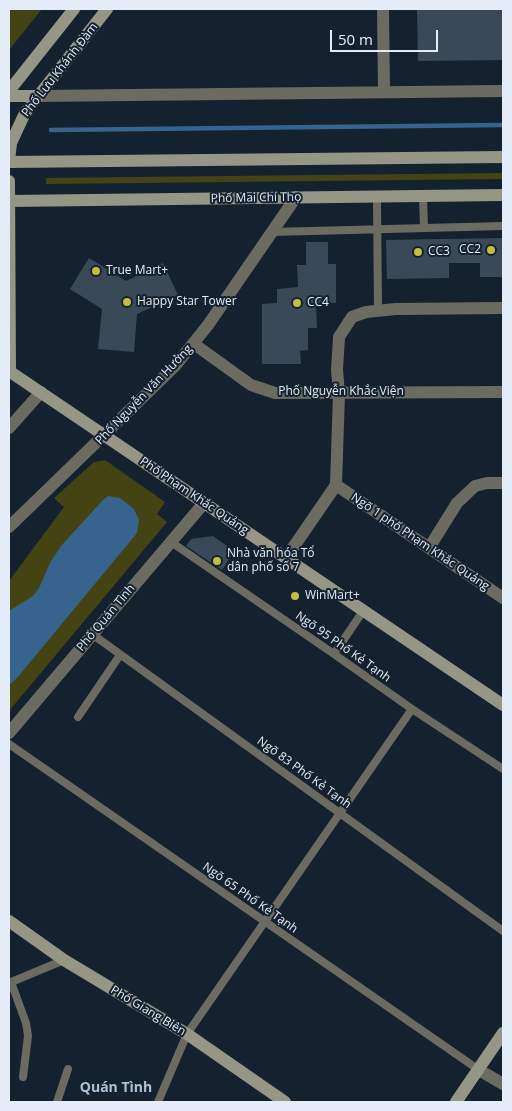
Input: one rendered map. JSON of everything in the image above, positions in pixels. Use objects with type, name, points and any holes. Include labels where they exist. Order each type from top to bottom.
[{"type":"street","points":[[9,91],[74,9]]},
{"type":"street","name":"Phố Lưu Khánh Đàm","points":[[9,162],[11,143],[25,113],[107,9]]},
{"type":"street","points":[[383,9],[384,92]]},
{"type":"street","points":[[9,96],[503,91]]},
{"type":"street","points":[[9,162],[503,157]]},
{"type":"street","points":[[9,181],[9,371]]},
{"type":"street","name":"Phố Mai Chí Thọ","points":[[9,200],[503,195]]},
{"type":"street","name":"Phố Nguyễn Văn Hưởng","points":[[9,527],[175,366],[194,344],[296,198]]},
{"type":"street","points":[[286,558],[336,485],[339,337],[352,317],[366,312],[378,311],[503,308]]},
{"type":"street","name":"Phố Nguyễn Khắc Viện","points":[[194,344],[244,380],[259,388],[283,394],[503,392]]},
{"type":"street","name":"Phố Phạm Khắc Quảng","points":[[9,371],[503,705]]},
{"type":"street","points":[[9,428],[41,392]]},
{"type":"street","points":[[429,548],[458,503],[475,486],[487,483],[503,483]]},
{"type":"street","name":"Ngõ 1 phố Phạm Khắc Quảng","points":[[336,485],[503,598]]},
{"type":"street","name":"Phố Quán Tình","points":[[9,733],[204,503]]},
{"type":"street","name":"Phố Giang Biên","points":[[9,921],[64,960],[187,1034],[285,1102]]},
{"type":"street","points":[[456,1102],[503,1033]]},
{"type":"street","points":[[478,1070],[503,1084]]},
{"type":"lane","points":[[423,196],[424,228]]},
{"type":"lane","points":[[377,197],[378,311]]},
{"type":"lane","points":[[272,232],[503,226]]},
{"type":"lane","name":"Ngõ 95 Phố Kẻ Tạnh","points":[[171,542],[412,709],[503,769]]},
{"type":"lane","points":[[334,654],[363,610]]},
{"type":"lane","name":"Ngõ 83 Phố Kẻ Tạnh","points":[[92,634],[503,931]]},
{"type":"lane","points":[[78,717],[120,654]]},
{"type":"lane","points":[[158,1102],[187,1034],[412,709]]},
{"type":"lane","name":"Ngõ 65 Phố Kẻ Tạnh","points":[[9,744],[478,1070]]},
{"type":"lane","points":[[23,1077],[28,1036],[26,1023],[10,983],[64,960]]},
{"type":"lane","points":[[57,1102],[68,1069]]},
{"type":"shaded area","points":[[9,9],[42,9],[9,50]]},
{"type":"shaded area","points":[[503,173],[503,179],[46,184],[46,178]]},
{"type":"shaded area","points":[[105,460],[165,502],[157,514],[167,522],[9,711],[9,581],[64,507],[54,498],[94,462]]},
{"type":"water","points":[[108,496],[120,498],[134,509],[139,520],[137,533],[17,678],[9,685],[9,611],[33,596],[61,546]]},
{"type":"building","points":[[503,9],[503,60],[418,61],[417,10]]},
{"type":"building","points":[[503,238],[503,277],[480,277],[480,263],[449,263],[449,278],[387,279],[386,240]]},
{"type":"building","name":"CC4","points":[[306,242],[328,242],[328,264],[336,264],[336,303],[316,306],[317,328],[308,328],[308,350],[300,351],[301,364],[262,364],[262,304],[277,303],[277,289],[298,287],[297,265],[306,265]]},
{"type":"building","name":"Happy Star Tower","points":[[89,258],[126,281],[163,263],[178,295],[137,314],[134,352],[98,349],[102,309],[70,289]]},
{"type":"building","name":"Nhà văn hóa Tổ dân phố số 7","points":[[213,536],[234,551],[222,570],[186,546],[191,539]]},
{"type":"waterway","points":[[51,130],[503,125]]},
{"type":"place","name":"CC2","points":[[491,250]]},
{"type":"place","name":"CC3","points":[[418,252]]},
{"type":"place","name":"True Mart+","points":[[96,271]]},
{"type":"place","name":"Happy Star Tower","points":[[127,302]]},
{"type":"place","name":"CC4","points":[[297,303]]},
{"type":"place","name":"Nhà văn hóa Tổ dân phố số 7","points":[[217,561]]},
{"type":"place","name":"WinMart+","points":[[295,596]]},
{"type":"district","name":"Quán Tình","points":[[116,1088]]}]
